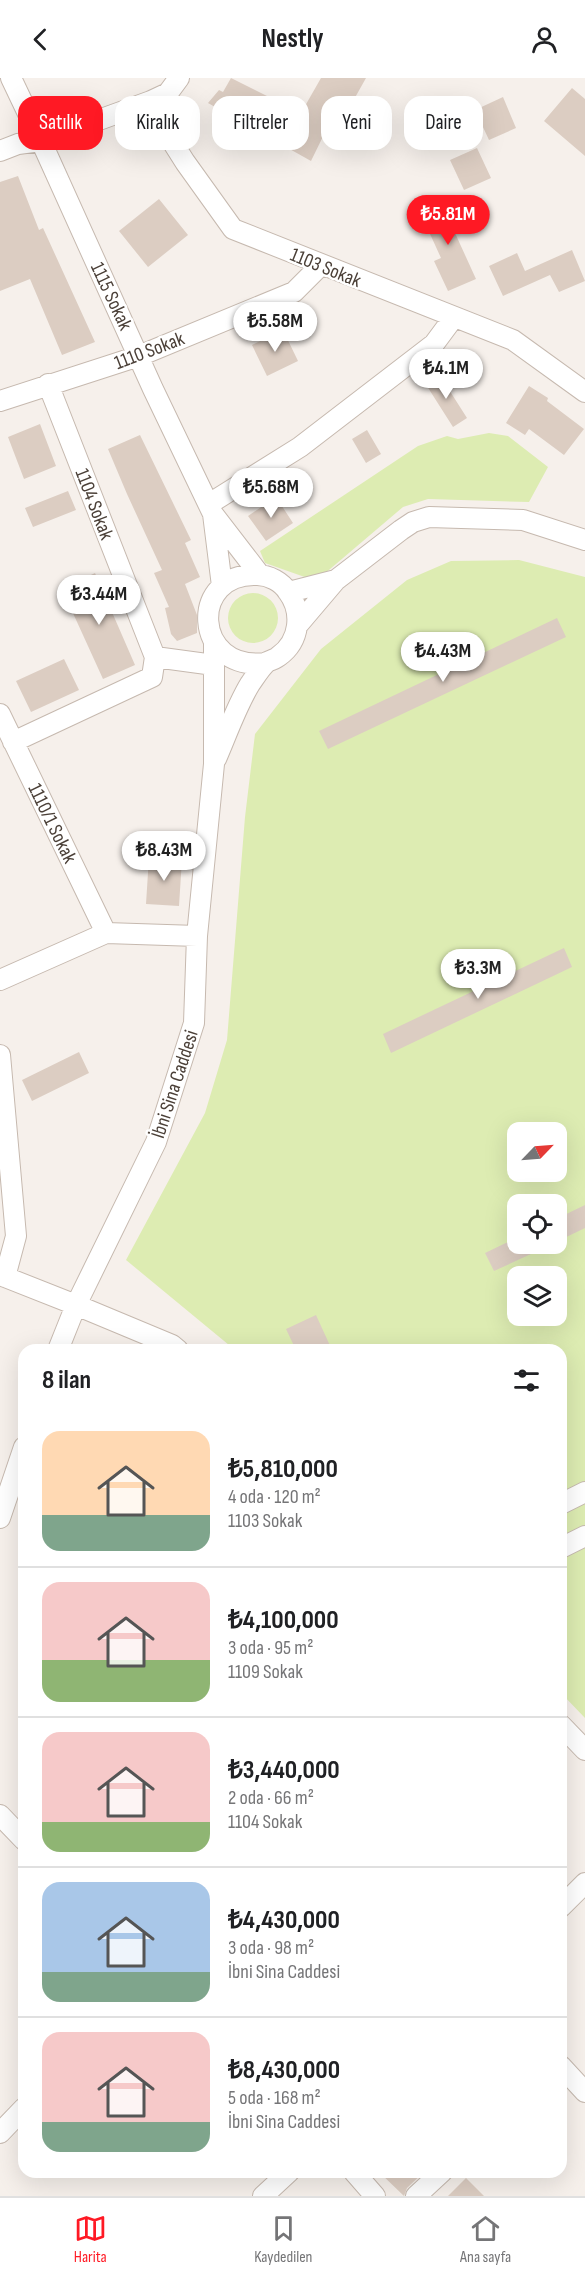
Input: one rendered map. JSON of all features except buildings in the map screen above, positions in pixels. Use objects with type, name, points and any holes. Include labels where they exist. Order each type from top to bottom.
[{"type":"street","name":"1115 Sokak","points":[[10,78],[19,96]]},
{"type":"street","points":[[162,96],[168,93],[179,78]]},
{"type":"street","points":[[0,151],[18,144]]},
{"type":"street","name":"1115 Sokak","points":[[45,150],[153,389],[211,509],[260,575]]},
{"type":"street","name":"1103 Sokak","points":[[177,150],[233,229],[513,340],[585,392]]},
{"type":"street","name":"1110 Sokak","points":[[0,401],[139,356],[294,292],[321,265]]},
{"type":"street","points":[[211,509],[309,440],[435,344],[454,317]]},
{"type":"street","name":"1104 Sokak","points":[[48,384],[155,657]]},
{"type":"street","name":"1115 Sokak","points":[[211,509],[222,586]]},
{"type":"street","name":"İbni Sina Caddesi","points":[[214,764],[250,685],[266,663],[279,657],[290,646],[297,626],[336,580],[413,522],[429,517],[523,520],[585,540]]},
{"type":"street","points":[[222,586],[233,578],[247,574],[276,580],[289,592],[295,603],[297,626]]},
{"type":"street","name":"İbni Sina Caddesi","points":[[289,592],[336,580]]},
{"type":"street","name":"İbni Sina Caddesi","points":[[60,1344],[76,1305],[156,1142],[194,1023],[197,936],[214,764],[214,642],[208,628],[208,614],[212,599],[222,586]]},
{"type":"street","points":[[214,642],[223,654],[236,662],[251,665],[266,663]]},
{"type":"street","points":[[13,742],[152,677],[155,657],[214,665]]},
{"type":"street","name":"1110/1 Sokak","points":[[0,714],[106,933]]},
{"type":"street","points":[[0,980],[106,933],[197,936]]},
{"type":"street","points":[[0,1055],[16,1236],[2,1276],[170,1344]]},
{"type":"street","points":[[0,1518],[5,1491],[18,1461]]},
{"type":"street","points":[[5,1491],[18,1501]]},
{"type":"street","points":[[567,1501],[585,1492]]},
{"type":"street","points":[[567,1545],[585,1536]]},
{"type":"street","points":[[567,1731],[585,1750]]},
{"type":"street","points":[[0,1815],[18,1834]]},
{"type":"street","points":[[567,1901],[585,1883]]},
{"type":"street","points":[[567,2072],[585,2092]]},
{"type":"street","points":[[0,2133],[18,2114]]},
{"type":"street","points":[[263,2196],[282,2178]]},
{"type":"street","points":[[359,2178],[375,2196]]},
{"type":"street","points":[[416,2196],[436,2178]]},
{"type":"green space","points":[[489,433],[508,436],[548,467],[529,502],[428,499],[403,507],[316,581],[265,563],[260,551],[418,446],[447,436],[458,439]]},
{"type":"green space","points":[[519,560],[585,577],[585,1718],[567,1699],[567,1344],[228,1344],[126,1260],[205,1113],[227,1040],[245,817],[255,734],[321,649],[407,580],[451,561]]},
{"type":"green space","points":[[248,593],[258,593],[271,600],[278,613],[278,623],[271,636],[258,643],[248,643],[239,639],[232,632],[228,623],[228,613],[232,604],[239,597]]}]
